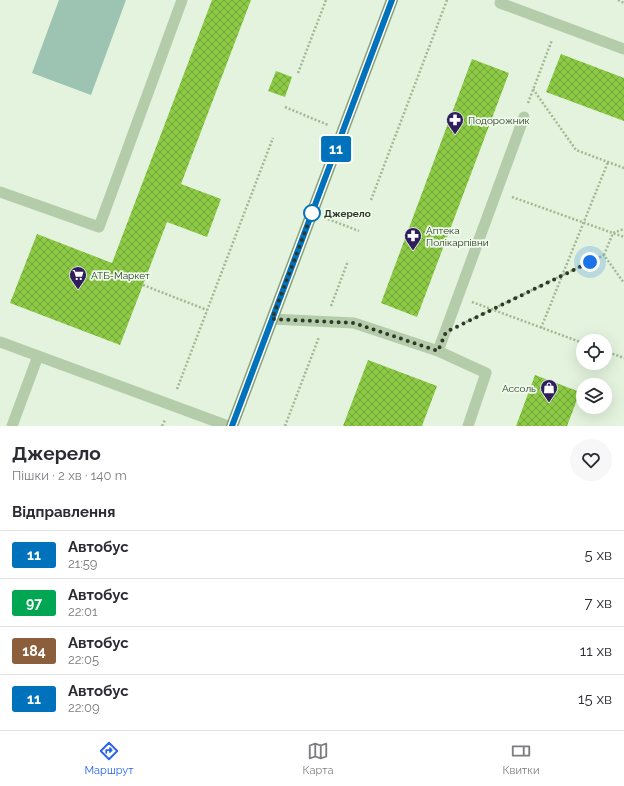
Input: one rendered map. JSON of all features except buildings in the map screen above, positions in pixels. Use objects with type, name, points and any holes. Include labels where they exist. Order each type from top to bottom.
[{"type":"main road","points":[[232,426],[392,0]]},
{"type":"lane","points":[[0,192],[99,227],[182,0]]},
{"type":"lane","points":[[500,3],[624,49]]},
{"type":"lane","points":[[438,351],[524,117]]},
{"type":"lane","points":[[272,319],[354,323],[438,351],[486,373],[468,426]]},
{"type":"lane","points":[[0,342],[228,426]]},
{"type":"lane","points":[[12,426],[38,356]]},
{"type":"path","points":[[298,72],[326,0]]},
{"type":"path","points":[[371,200],[447,0]]},
{"type":"path","points":[[618,0],[624,2]]},
{"type":"path","points":[[524,117],[533,89],[558,25]]},
{"type":"path","points":[[533,89],[576,150],[624,168]]},
{"type":"path","points":[[285,107],[343,132]]},
{"type":"path","points":[[162,426],[273,138]]},
{"type":"path","points":[[542,328],[608,162]]},
{"type":"path","points":[[497,192],[624,237]]},
{"type":"path","points":[[312,213],[359,231]]},
{"type":"path","points":[[446,332],[604,255],[613,233],[624,229]]},
{"type":"path","points":[[604,255],[624,283]]},
{"type":"path","points":[[329,310],[348,261]]},
{"type":"path","points":[[143,285],[207,310]]},
{"type":"path","points":[[458,297],[576,340]]},
{"type":"path","points":[[285,426],[321,330]]},
{"type":"path","points":[[612,354],[624,358]]},
{"type":"green space","points":[[59,0],[126,0],[91,95],[32,73]]},
{"type":"bus line","name":"11","points":[[232,426],[392,0]]},
{"type":"place","name":"Подорожник","points":[[455,135]]},
{"type":"place","name":"Джерело","points":[[312,213]]},
{"type":"place","name":"Аптека Полікарпівни","points":[[413,251]]},
{"type":"place","name":"АТБ-Маркет","points":[[78,290]]},
{"type":"place","name":"Ассоль","points":[[549,403]]},
{"type":"route","points":[[312,213],[272,319],[354,323],[438,351],[446,332],[590,262]]}]
